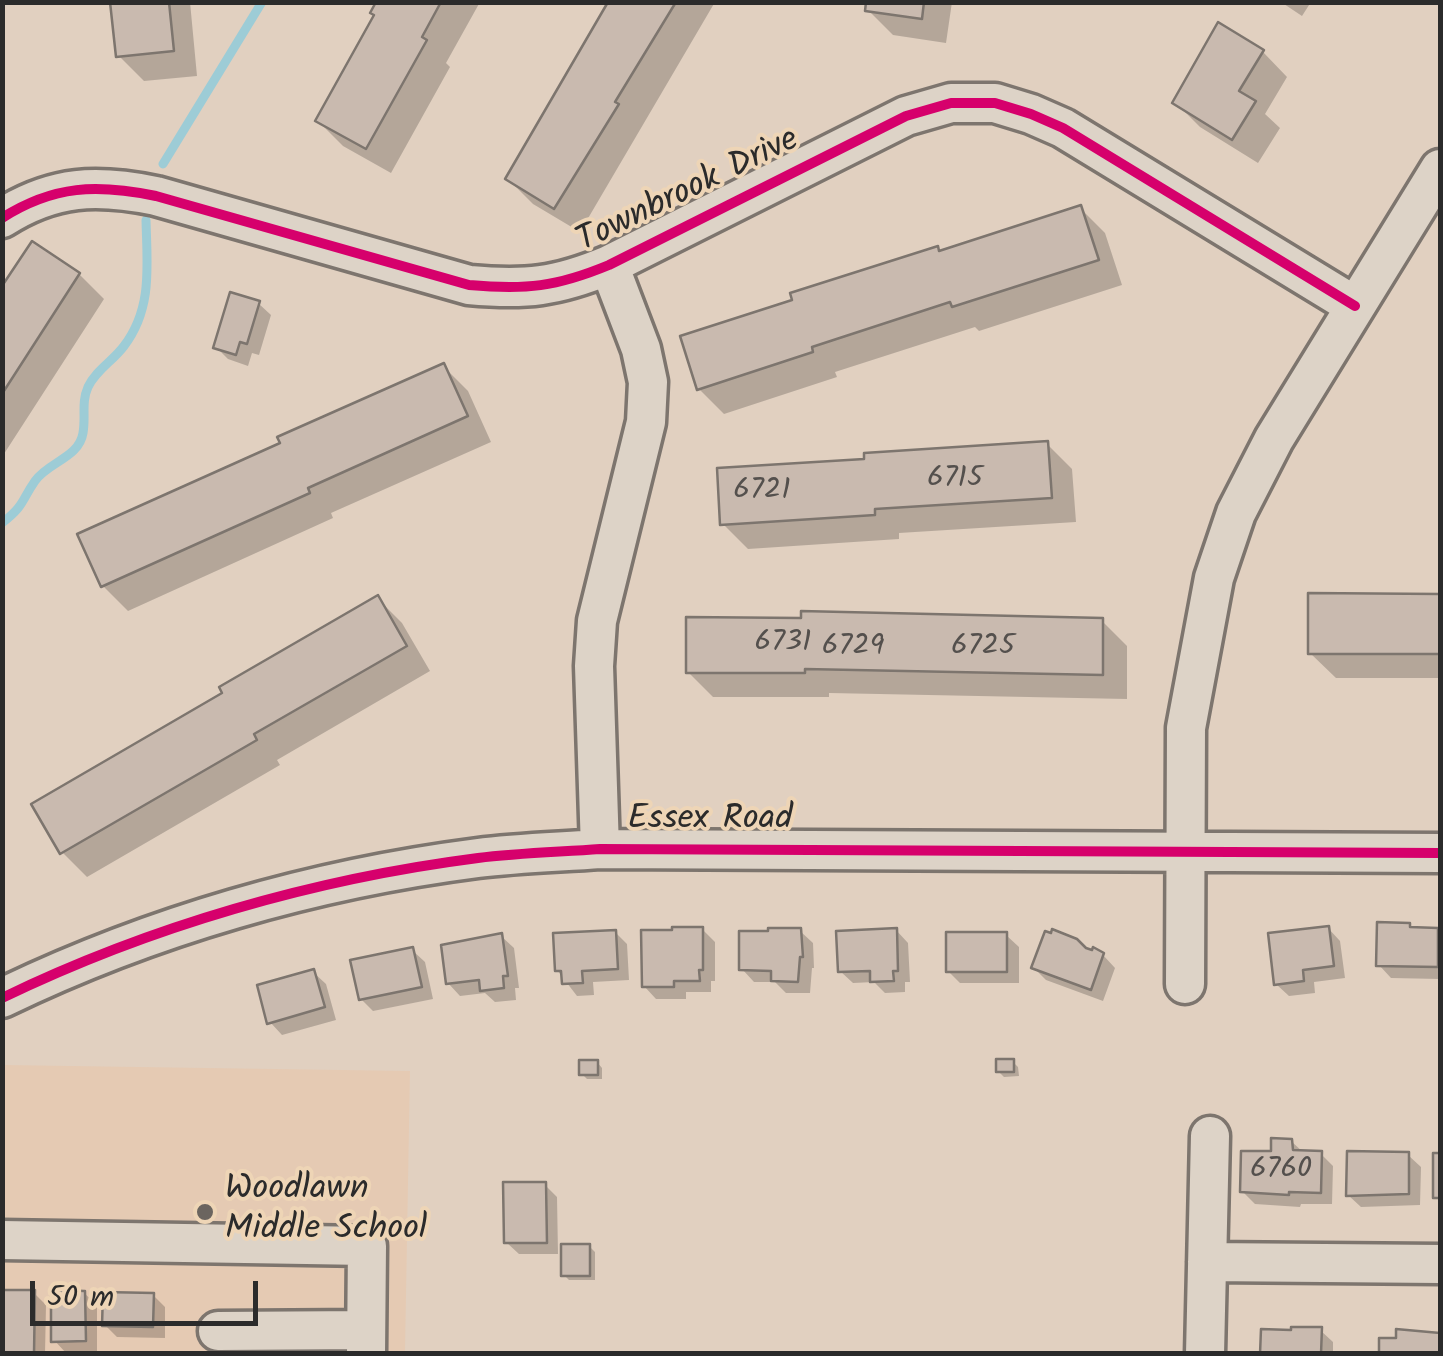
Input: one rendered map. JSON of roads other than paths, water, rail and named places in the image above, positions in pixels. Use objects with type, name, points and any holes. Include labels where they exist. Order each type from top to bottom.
[{"type":"street","name":"Townbrook Drive","points":[[2,218],[42,196],[74,189],[117,188],[469,285],[520,289],[570,281],[609,265],[906,116],[951,104],[995,103],[1062,128],[1355,306]]},
{"type":"street","points":[[1184,984],[1186,728],[1214,578],[1236,513],[1274,440],[1440,169]]},
{"type":"street","name":"Townbrook Drive","points":[[600,850],[594,666],[597,621],[646,422],[648,382],[641,349],[609,265]]},
{"type":"street","name":"Essex Road","points":[[2,998],[145,938],[247,906],[366,876],[480,858],[600,850],[1440,854]]},
{"type":"street","points":[[1205,1354],[1210,1136]]},
{"type":"street","points":[[2,1240],[367,1246],[366,1342],[218,1330]]},
{"type":"street","points":[[1207,1262],[1440,1264]]},
{"type":"waterway","points":[[163,164],[262,2]]},
{"type":"waterway","points":[[2,523],[19,507],[35,481],[76,448],[83,433],[88,387],[133,332],[146,286],[146,220]]},
{"type":"place","name":"Woodlawn Middle School","points":[[205,1212]]}]
